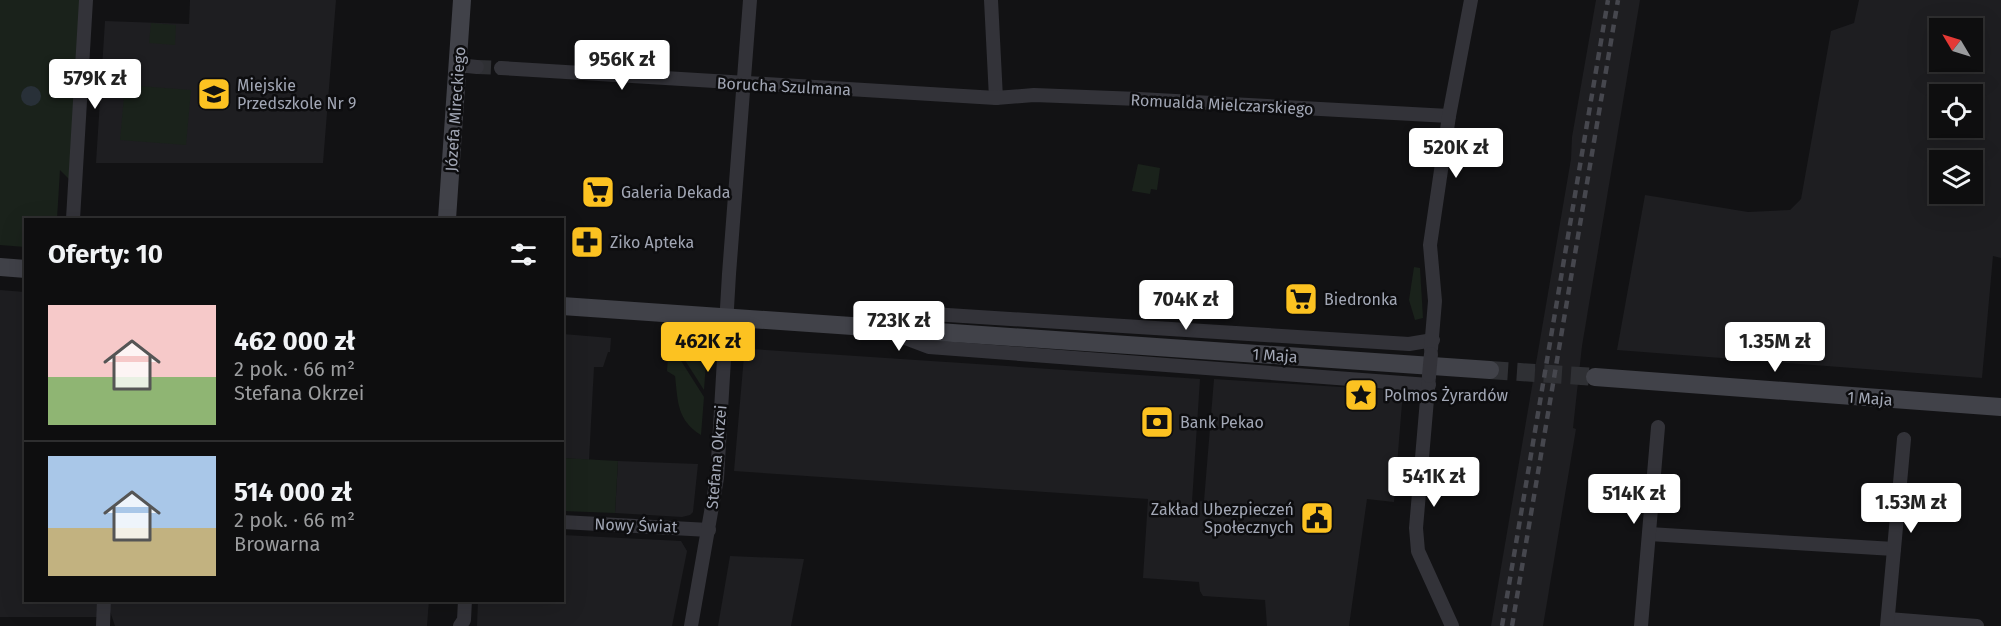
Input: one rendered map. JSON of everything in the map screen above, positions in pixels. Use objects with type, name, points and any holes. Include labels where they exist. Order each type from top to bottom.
[{"type":"street","points":[[73,218],[86,0]]},
{"type":"street","name":"Józefa Mireckiego","points":[[447,218],[462,0]]},
{"type":"street","name":"Stefana Okrzei","points":[[691,626],[717,478],[750,0]]},
{"type":"street","points":[[991,0],[996,98]]},
{"type":"street","points":[[1452,626],[1418,551],[1416,528],[1435,301],[1430,245],[1449,116],[1471,0]]},
{"type":"street","points":[[458,65],[477,67]]},
{"type":"street","name":"Borucha Szulmana","points":[[501,68],[996,98]]},
{"type":"street","name":"Romualda Mielczarskiego","points":[[996,98],[1034,95],[1449,116]]},
{"type":"street","points":[[0,267],[24,269]]},
{"type":"street","name":"1 Maja","points":[[564,306],[1490,370]]},
{"type":"street","name":"1 Maja","points":[[880,328],[932,314],[1432,347]]},
{"type":"street","name":"1 Maja","points":[[880,328],[929,347],[1429,381]]},
{"type":"street","name":"1 Maja","points":[[1595,377],[2001,407]]},
{"type":"street","points":[[1641,626],[1658,427]]},
{"type":"street","points":[[1904,439],[1887,622],[1977,626]]},
{"type":"street","name":"Nowy Świat","points":[[564,522],[709,530]]},
{"type":"street","points":[[1649,534],[1894,549]]},
{"type":"street","points":[[103,626],[104,602]]},
{"type":"street","points":[[460,626],[464,620],[465,602]]},
{"type":"shaded area","points":[[0,0],[81,0],[70,180],[60,170],[57,218],[24,218],[24,247],[0,245]]},
{"type":"shaded area","name":"Miejskie Przedszkole Nr 9","points":[[190,0],[336,0],[323,163],[96,163],[105,21],[189,24]]},
{"type":"shaded area","points":[[1596,0],[1640,0],[1582,346],[1573,428],[1576,429],[1543,626],[1491,626],[1571,159],[1572,137]]},
{"type":"shaded area","points":[[1859,0],[2001,0],[2001,258],[1993,256],[1982,378],[1617,350],[1645,195],[1748,212],[1790,210],[1801,199],[1831,31],[1854,23]]},
{"type":"shaded area","points":[[151,23],[176,25],[175,45],[149,43]]},
{"type":"shaded area","points":[[125,85],[191,90],[186,145],[120,140]]},
{"type":"shaded area","points":[[31,86],[38,89],[41,96],[38,103],[31,106],[24,103],[21,96],[24,89]]},
{"type":"shaded area","points":[[1138,164],[1160,168],[1157,190],[1151,189],[1150,194],[1132,191]]},
{"type":"shaded area","points":[[1414,267],[1420,268],[1423,318],[1415,320],[1409,300]]},
{"type":"shaded area","points":[[0,290],[24,292],[24,602],[98,602],[97,617],[0,617]]},
{"type":"shaded area","points":[[564,334],[611,338],[610,352],[608,352],[603,367],[594,367],[589,460],[564,458]]},
{"type":"shaded area","points":[[669,342],[704,397],[701,435],[687,423],[680,410],[675,376],[667,371]]},
{"type":"shaded area","points":[[674,343],[704,345],[707,349],[704,390]]},
{"type":"shaded area","points":[[752,349],[1200,379],[1192,502],[1204,501],[1214,379],[1403,391],[1394,502],[1367,499],[1349,626],[1267,626],[1265,600],[1203,596],[1199,582],[1143,578],[1148,499],[734,471],[744,356]]},
{"type":"shaded area","points":[[564,458],[618,461],[615,513],[564,511]]},
{"type":"shaded area","points":[[618,461],[698,464],[693,512],[682,517],[615,513]]},
{"type":"shaded area","points":[[564,535],[681,541],[687,551],[672,626],[477,626],[478,602],[564,602]]},
{"type":"shaded area","points":[[730,556],[804,559],[791,626],[718,626]]},
{"type":"shaded area","points":[[111,602],[429,602],[427,626],[115,626],[110,611]]},
{"type":"tunnel","points":[[477,67],[501,68]]},
{"type":"tunnel","points":[[1490,370],[1595,377]]},
{"type":"railway","points":[[1502,626],[1608,0]]},
{"type":"railway","points":[[1512,626],[1618,0]]},
{"type":"place","name":"Miejskie Przedszkole Nr 9","points":[[214,94]]},
{"type":"place","name":"Galeria Dekada","points":[[598,192]]},
{"type":"place","name":"Ziko Apteka","points":[[587,242]]},
{"type":"place","name":"Biedronka","points":[[1301,299]]},
{"type":"place","name":"Polmos Żyrardów","points":[[1361,395]]},
{"type":"place","name":"Bank Pekao","points":[[1157,422]]},
{"type":"place","name":"Zakład Ubezpieczeń Społecznych","points":[[1317,518]]}]
